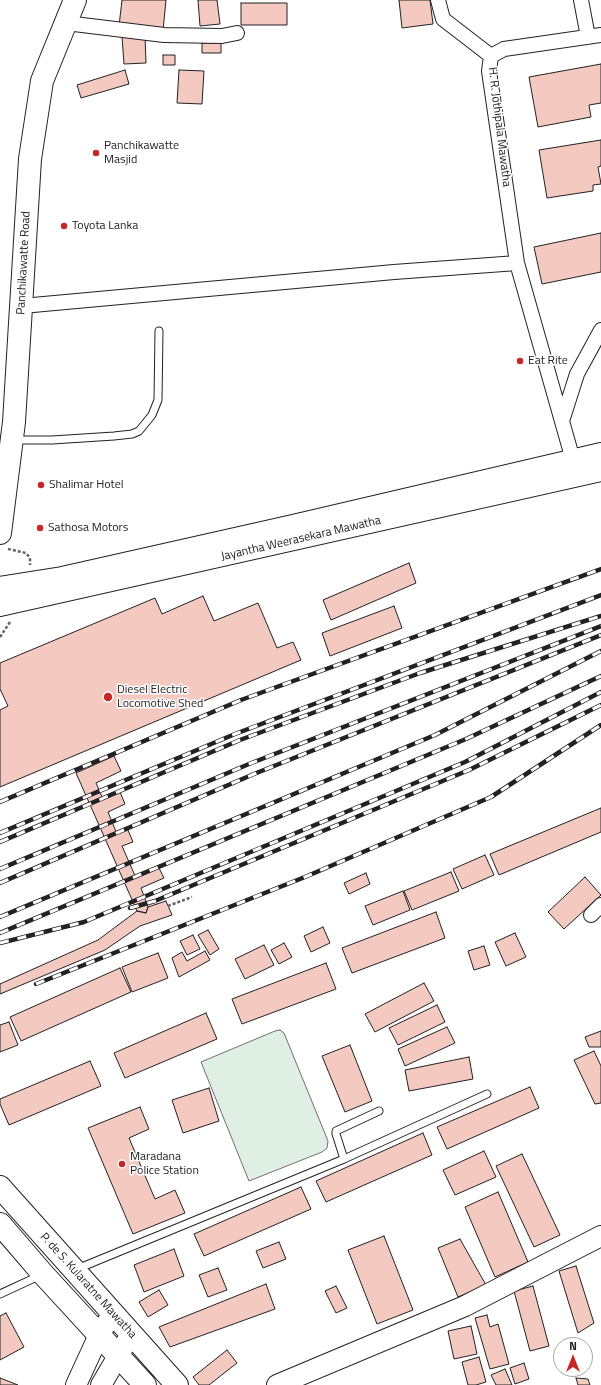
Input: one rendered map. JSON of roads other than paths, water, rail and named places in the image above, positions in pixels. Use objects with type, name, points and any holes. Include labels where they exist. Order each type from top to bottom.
[{"type":"main road","name":"Panchikawatte Road","points":[[3,541],[14,422],[30,159],[42,82],[75,0]]},
{"type":"main road","name":"Jayantha Weerasekara Mawatha","points":[[0,606],[575,468],[601,453]]},
{"type":"main road","name":"Jayantha Weerasekara Mawatha","points":[[0,587],[30,583],[293,525],[575,468],[601,471]]},
{"type":"main road","name":"P. de S. Kularatne Mawatha","points":[[0,1187],[177,1385]]},
{"type":"main road","name":"P. de S. Kularatne Mawatha","points":[[0,1224],[43,1274],[145,1385]]},
{"type":"main road","points":[[277,1385],[465,1306],[601,1236]]},
{"type":"main road","points":[[76,1385],[99,1335],[113,1313]]},
{"type":"main road","points":[[101,1385],[131,1334]]},
{"type":"street","points":[[438,0],[443,18],[491,56]]},
{"type":"street","points":[[581,0],[594,36]]},
{"type":"street","points":[[66,23],[164,35],[222,36],[237,33]]},
{"type":"street","name":"H. R. Jothipala Mawatha","points":[[575,468],[517,263],[489,71],[491,56],[504,49],[594,36]]},
{"type":"street","points":[[22,306],[394,272],[517,263]]},
{"type":"street","points":[[562,421],[577,374],[601,330]]},
{"type":"street","points":[[591,915],[601,905]]},
{"type":"lane","points":[[12,440],[52,440],[114,436],[132,434],[139,431],[152,415],[158,400],[159,331]]},
{"type":"lane","points":[[74,1271],[344,1159],[487,1094]]},
{"type":"lane","points":[[344,1159],[336,1131],[379,1111]]},
{"type":"lane","points":[[0,1294],[43,1274]]},
{"type":"railway","points":[[0,802],[241,700],[601,569]]},
{"type":"railway","points":[[0,833],[235,734],[601,595]]},
{"type":"railway","points":[[0,842],[240,740],[420,673],[601,616]]},
{"type":"railway","points":[[0,869],[249,764],[601,626]]},
{"type":"railway","points":[[0,883],[254,774],[601,635]]},
{"type":"railway","points":[[0,917],[435,735],[601,651]]},
{"type":"railway","points":[[0,933],[466,739],[601,676]]},
{"type":"railway","points":[[0,943],[84,922],[465,762],[601,692]]},
{"type":"railway","points":[[130,908],[155,901],[469,770],[601,705]]},
{"type":"railway","points":[[36,984],[305,877],[491,797],[601,725]]},
{"type":"place","name":"Panchikawatte Masjid","points":[[96,153]]},
{"type":"place","name":"Toyota Lanka","points":[[64,226]]},
{"type":"place","name":"Eat Rite","points":[[520,361]]},
{"type":"place","name":"Shalimar Hotel","points":[[41,485]]},
{"type":"place","name":"Sathosa Motors","points":[[40,528]]},
{"type":"place","name":"Diesel Electric Locomotive Shed","points":[[108,697]]},
{"type":"place","name":"Maradana Police Station","points":[[122,1164]]}]
